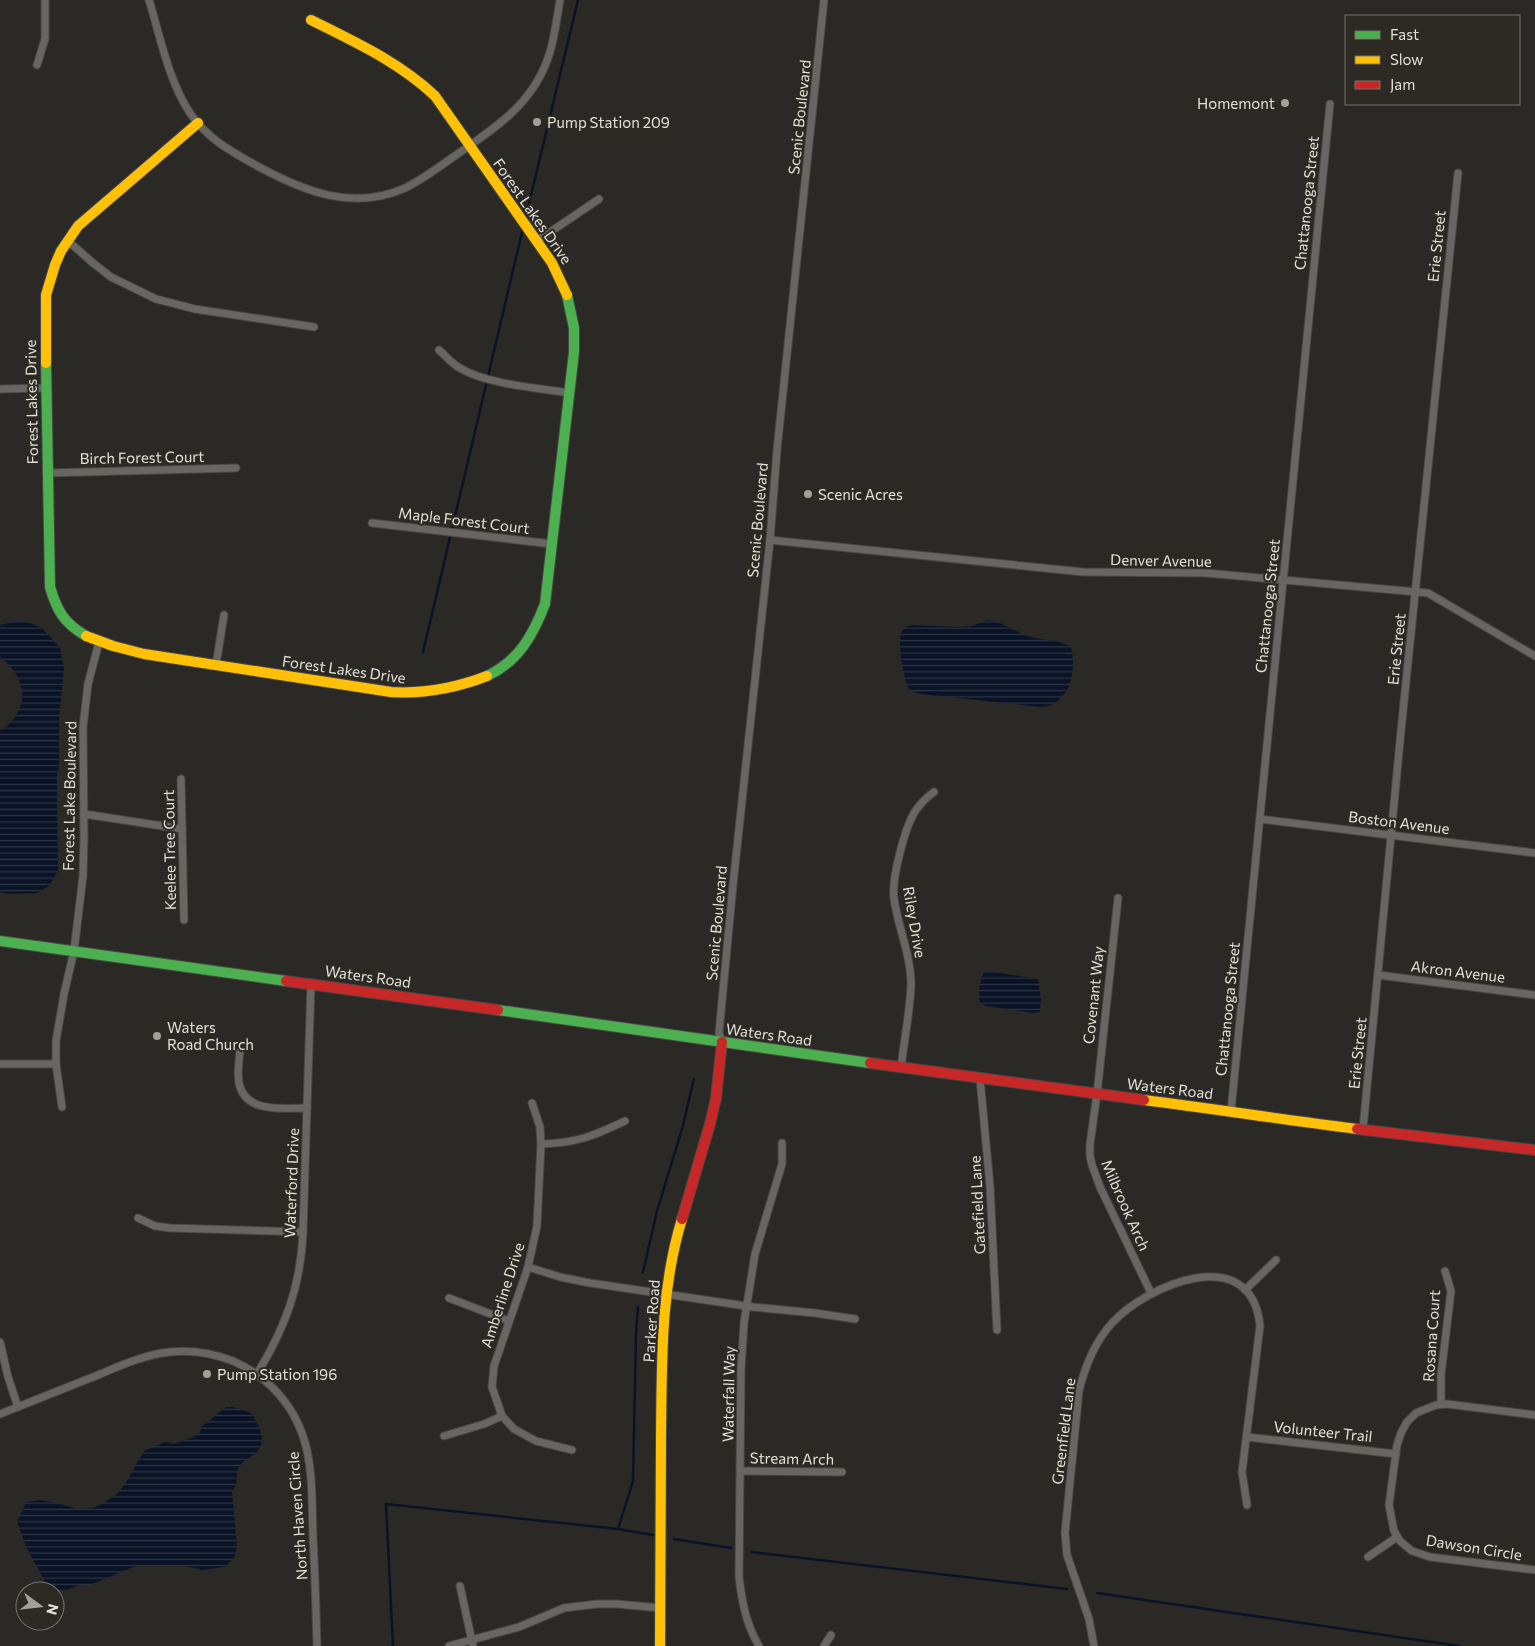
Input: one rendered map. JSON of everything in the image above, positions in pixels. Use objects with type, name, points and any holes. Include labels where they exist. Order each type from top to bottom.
[{"type":"street","points":[[37,65],[44,42],[45,0]]},
{"type":"street","points":[[148,0],[175,86],[190,114],[198,123],[224,148],[287,182],[317,193],[353,198],[388,193],[404,188],[423,178],[509,117],[533,89],[550,51],[560,0]]},
{"type":"street","name":"Scenic Boulevard","points":[[722,1042],[719,1033],[733,885],[770,540],[777,450],[824,0]]},
{"type":"street","name":"Forest Lakes Drive","points":[[198,123],[83,222],[68,240],[55,265],[46,296],[50,587],[60,615],[66,623],[78,632],[99,642],[144,654],[405,694],[430,692],[482,679],[505,667],[514,660],[532,637],[545,604],[575,339],[570,302],[565,286],[552,263],[444,106],[422,82],[397,65],[311,20]]},
{"type":"street","name":"Chattanooga Street","points":[[1231,1111],[1330,104]]},
{"type":"street","name":"Erie Street","points":[[1363,1129],[1458,173]]},
{"type":"street","points":[[537,241],[599,199]]},
{"type":"street","points":[[68,240],[111,277],[156,299],[195,309],[314,327]]},
{"type":"street","points":[[439,350],[460,368],[480,376],[518,386],[569,393]]},
{"type":"street","points":[[0,389],[46,388]]},
{"type":"street","name":"Birch Forest Court","points":[[48,473],[236,468]]},
{"type":"street","name":"Maple Forest Court","points":[[372,523],[552,544]]},
{"type":"street","name":"Denver Avenue","points":[[770,540],[1083,572],[1206,573],[1428,593],[1535,656]]},
{"type":"street","points":[[216,665],[224,615]]},
{"type":"street","name":"Forest Lake Boulevard","points":[[62,1107],[56,1064],[56,1041],[74,951],[83,876],[84,712],[88,684],[99,642]]},
{"type":"street","name":"Keelee Tree Court","points":[[181,779],[184,920]]},
{"type":"street","name":"Riley Drive","points":[[901,1068],[911,985],[910,970],[894,897],[894,884],[897,865],[911,819],[924,800],[934,792]]},
{"type":"street","points":[[84,814],[182,830]]},
{"type":"street","name":"Boston Avenue","points":[[1260,819],[1535,853]]},
{"type":"street","name":"Covenant Way","points":[[1096,1094],[1118,898]]},
{"type":"street","name":"Waters Road","points":[[0,941],[311,983],[980,1080],[1231,1111],[1290,1121],[1535,1150]]},
{"type":"street","name":"Akron Avenue","points":[[1378,975],[1535,995]]},
{"type":"street","name":"Waterford Drive","points":[[257,1374],[285,1322],[294,1297],[299,1274],[303,1232],[311,983]]},
{"type":"street","name":"Parker Road","points":[[658,1646],[662,1349],[666,1294],[676,1238],[716,1098],[722,1042]]},
{"type":"street","points":[[240,1051],[240,1086],[250,1101],[266,1108],[307,1108]]},
{"type":"street","points":[[0,1064],[56,1064]]},
{"type":"street","name":"Gatefield Lane","points":[[980,1080],[990,1186],[998,1330]]},
{"type":"street","name":"Milbrook Arch","points":[[1096,1094],[1090,1144],[1092,1165],[1100,1187],[1151,1293]]},
{"type":"street","name":"Amberline Drive","points":[[532,1103],[540,1127],[541,1144],[537,1226],[528,1267],[494,1366],[492,1387],[502,1416],[514,1429],[536,1441],[572,1450]]},
{"type":"street","points":[[541,1144],[563,1144],[580,1140],[625,1121]]},
{"type":"street","name":"Waterfall Way","points":[[759,1646],[748,1624],[739,1577],[740,1369],[746,1305],[756,1254],[782,1164],[782,1143]]},
{"type":"street","points":[[138,1218],[155,1226],[170,1228],[303,1232]]},
{"type":"street","points":[[1245,1290],[1276,1260]]},
{"type":"street","points":[[528,1267],[560,1277],[590,1283],[746,1305],[815,1312],[855,1319]]},
{"type":"street","name":"Rosana Court","points":[[1441,1404],[1441,1375],[1451,1291],[1445,1272]]},
{"type":"street","name":"Greenfield Lane","points":[[1094,1646],[1089,1619],[1067,1555],[1066,1541],[1079,1391],[1084,1372],[1093,1348],[1111,1324],[1128,1308],[1151,1293],[1201,1276],[1216,1276],[1230,1280],[1245,1290],[1252,1298],[1259,1312],[1260,1326],[1242,1472],[1247,1505]]},
{"type":"street","points":[[449,1298],[509,1321]]},
{"type":"street","points":[[0,1342],[8,1377],[18,1407]]},
{"type":"street","name":"North Haven Circle","points":[[0,1414],[134,1361],[164,1352],[204,1352],[242,1365],[257,1374],[287,1404],[294,1414],[304,1437],[311,1473],[317,1646]]},
{"type":"street","points":[[1368,1557],[1398,1537],[1394,1531],[1389,1505],[1397,1445],[1407,1422],[1416,1413],[1427,1407],[1448,1404],[1535,1415]]},
{"type":"street","points":[[444,1436],[484,1424],[502,1416]]},
{"type":"street","name":"Volunteer Trail","points":[[1247,1437],[1396,1454]]},
{"type":"street","name":"Stream Arch","points":[[741,1471],[842,1472]]},
{"type":"street","name":"Dawson Circle","points":[[1398,1537],[1412,1551],[1430,1557],[1535,1570]]},
{"type":"street","points":[[460,1586],[472,1643]]},
{"type":"street","points":[[449,1646],[472,1643],[519,1627],[564,1608],[597,1604],[617,1604],[660,1608]]},
{"type":"street","points":[[824,1646],[831,1635]]},
{"type":"water","points":[[987,620],[998,622],[1028,636],[1066,644],[1071,647],[1073,671],[1065,694],[1059,700],[1052,705],[1041,707],[921,694],[910,691],[903,671],[900,652],[900,636],[904,629],[911,625],[972,626]]},
{"type":"water","points":[[16,621],[30,623],[42,628],[60,648],[64,669],[59,720],[59,767],[57,774],[58,871],[49,886],[37,893],[9,894],[0,892],[0,730],[15,717],[22,700],[22,692],[21,684],[13,670],[0,657],[0,625]]},
{"type":"water","points":[[984,972],[1038,979],[1041,1000],[1040,1012],[1033,1013],[986,1006],[980,1003],[980,984]]},
{"type":"water","points":[[226,1407],[233,1407],[251,1413],[257,1422],[262,1438],[260,1448],[239,1466],[237,1472],[237,1482],[232,1491],[237,1547],[234,1558],[225,1567],[202,1570],[186,1566],[136,1566],[90,1585],[79,1585],[65,1590],[65,1581],[45,1581],[26,1547],[17,1522],[26,1502],[41,1500],[77,1509],[92,1508],[102,1504],[117,1494],[125,1484],[144,1451],[165,1442],[174,1444],[193,1437],[200,1433],[201,1427]]},
{"type":"waterway","points":[[525,220],[578,0]]},
{"type":"waterway","points":[[423,652],[523,228]]},
{"type":"waterway","points":[[643,1272],[657,1211],[682,1129],[694,1079]]},
{"type":"waterway","points":[[618,1529],[633,1481],[638,1307]]},
{"type":"waterway","points":[[393,1646],[386,1504],[618,1529],[653,1535]]},
{"type":"waterway","points":[[674,1539],[731,1548]]},
{"type":"waterway","points":[[752,1552],[1067,1589]]},
{"type":"waterway","points":[[1097,1593],[1459,1646]]},
{"type":"traffic: fast","points":[[487,676],[508,663],[524,646],[545,604],[574,352],[574,328],[567,295]]},
{"type":"traffic: fast","points":[[46,363],[50,587],[62,616],[86,636]]},
{"type":"traffic: fast","points":[[0,941],[286,981]]},
{"type":"traffic: fast","points":[[498,1010],[870,1063]]},
{"type":"traffic: slow","points":[[311,20],[392,63],[435,96],[552,263],[567,295]]},
{"type":"traffic: slow","points":[[46,363],[46,295],[61,251],[78,226],[198,123]]},
{"type":"traffic: slow","points":[[86,636],[113,646],[144,654],[391,692],[416,692],[440,689],[464,684],[487,676]]},
{"type":"traffic: slow","points":[[1144,1100],[1357,1129]]},
{"type":"traffic: slow","points":[[660,1646],[662,1355],[666,1300],[675,1246],[682,1219]]},
{"type":"traffic: jam","points":[[286,981],[498,1010]]},
{"type":"traffic: jam","points":[[682,1219],[716,1098],[722,1042]]},
{"type":"traffic: jam","points":[[870,1063],[1144,1100]]},
{"type":"traffic: jam","points":[[1357,1129],[1535,1150]]},
{"type":"place","name":"Homemont","points":[[1285,103]]},
{"type":"place","name":"Pump Station 209","points":[[537,122]]},
{"type":"place","name":"Scenic Acres","points":[[808,494]]},
{"type":"place","name":"Waters Road Church","points":[[157,1036]]},
{"type":"place","name":"Pump Station 196","points":[[207,1374]]}]
